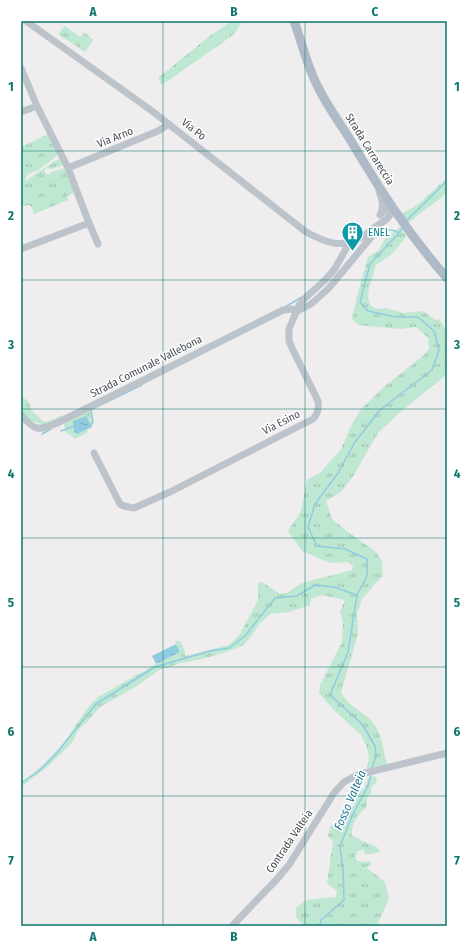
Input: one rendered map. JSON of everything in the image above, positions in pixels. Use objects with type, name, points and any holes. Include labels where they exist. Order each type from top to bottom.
[{"type":"main road","name":"Strada Carrareccia","points":[[294,21],[309,66],[318,87],[377,185],[400,220],[447,278]]},
{"type":"street","name":"Via Po","points":[[26,21],[135,98],[306,232],[327,242],[337,244],[350,242]]},
{"type":"street","points":[[21,68],[36,106],[68,168],[98,244]]},
{"type":"street","points":[[21,112],[36,106]]},
{"type":"street","name":"Via Arno","points":[[68,168],[158,131],[169,124]]},
{"type":"street","points":[[377,185],[383,203],[380,216]]},
{"type":"street","points":[[296,312],[311,304],[328,289],[390,216],[393,209],[390,208],[384,210],[373,228]]},
{"type":"street","points":[[350,242],[362,237],[386,220],[400,220]]},
{"type":"street","points":[[21,249],[89,223]]},
{"type":"street","points":[[350,242],[356,245],[358,253]]},
{"type":"street","name":"Via Esino","points":[[94,453],[120,504],[134,508],[170,492],[312,419],[318,413],[318,401],[292,348],[289,328],[302,302],[334,270],[350,242]]},
{"type":"street","points":[[337,244],[340,249],[339,262]]},
{"type":"street","name":"Strada Comunale Vallebona","points":[[21,415],[33,427],[45,428],[135,385],[282,310],[292,309],[296,312]]},
{"type":"street","name":"Contrada Valteia","points":[[232,926],[289,865],[334,793],[344,782],[357,775],[447,753]]},
{"type":"green space","points":[[232,21],[242,21],[236,32],[162,85],[158,78],[211,35]]},
{"type":"green space","points":[[65,26],[80,37],[84,32],[93,40],[85,52],[58,34]]},
{"type":"green space","points":[[48,134],[58,155],[36,172],[35,171],[27,175],[25,181],[60,158],[63,165],[51,169],[45,169],[45,173],[49,174],[65,168],[74,193],[67,196],[68,200],[34,214],[31,206],[28,205],[21,207],[21,147]]},
{"type":"green space","points":[[447,178],[447,193],[408,223],[401,214],[416,206]]},
{"type":"green space","points":[[400,227],[407,236],[391,255],[376,265],[369,288],[368,298],[371,306],[376,309],[386,308],[404,313],[423,311],[435,320],[439,319],[447,331],[446,375],[398,414],[378,433],[352,478],[341,492],[326,501],[332,519],[375,551],[382,561],[383,576],[362,599],[357,614],[358,634],[341,692],[346,700],[374,724],[382,741],[387,765],[367,769],[369,756],[361,735],[334,710],[319,693],[320,685],[342,642],[343,621],[340,612],[345,600],[322,595],[311,599],[310,605],[289,612],[271,614],[260,623],[242,646],[223,653],[159,670],[137,686],[100,707],[79,729],[72,743],[46,768],[21,787],[21,783],[45,763],[62,745],[89,706],[98,697],[180,652],[175,641],[180,641],[184,649],[185,656],[229,645],[240,634],[258,600],[258,583],[262,582],[280,594],[287,593],[302,583],[352,570],[353,566],[347,562],[330,563],[302,551],[288,531],[301,511],[307,480],[321,472],[341,449],[352,424],[361,409],[385,386],[424,355],[429,348],[428,338],[416,327],[400,329],[358,325],[352,319],[368,257],[379,250],[384,240]]},
{"type":"green space","points":[[21,397],[27,400],[31,410],[43,421],[46,422],[63,415],[47,424],[37,423],[21,413]]},
{"type":"green space","points":[[91,409],[94,423],[92,427],[86,416],[77,434],[86,429],[88,432],[75,439],[66,433],[63,421]]},
{"type":"green space","points":[[373,776],[377,778],[376,783],[371,787],[371,793],[367,798],[366,808],[357,817],[352,828],[352,836],[377,847],[380,852],[365,854],[364,850],[358,851],[355,856],[357,861],[371,862],[371,865],[366,867],[385,882],[389,898],[377,926],[304,926],[296,917],[296,907],[307,900],[336,897],[337,891],[327,883],[333,841],[328,836],[330,827],[353,807],[359,793],[365,787],[368,778]]},
{"type":"water","points":[[86,416],[92,427],[77,434],[74,432],[73,421]]},
{"type":"water","points":[[176,644],[180,652],[156,664],[152,656]]},
{"type":"waterway","points":[[406,221],[447,181]]},
{"type":"waterway","points":[[21,783],[39,771],[55,755],[96,704],[155,667],[210,651],[229,648],[245,636],[275,598],[297,596],[315,585],[334,587],[357,595],[367,576],[367,559],[345,549],[317,546],[308,527],[315,504],[338,473],[355,442],[380,410],[432,370],[439,350],[434,331],[418,317],[396,317],[368,311],[360,302],[370,264],[402,228]]},
{"type":"waterway","points":[[378,235],[388,230],[393,230],[399,233]]},
{"type":"waterway","points":[[285,307],[302,297]]},
{"type":"waterway","points":[[88,411],[142,385]]},
{"type":"waterway","points":[[88,425],[93,422],[91,410]]},
{"type":"waterway","points":[[61,431],[75,426]]},
{"type":"waterway","points":[[42,434],[51,429]]},
{"type":"waterway","name":"Fosso Valteia","points":[[357,595],[348,652],[330,695],[362,724],[375,746],[376,756],[372,768]]},
{"type":"waterway","name":"Fosso Valteia","points":[[320,926],[321,920],[344,900],[343,870],[340,846],[353,814],[368,786],[371,774]]},
{"type":"place","name":"ENEL","points":[[352,252]]}]
